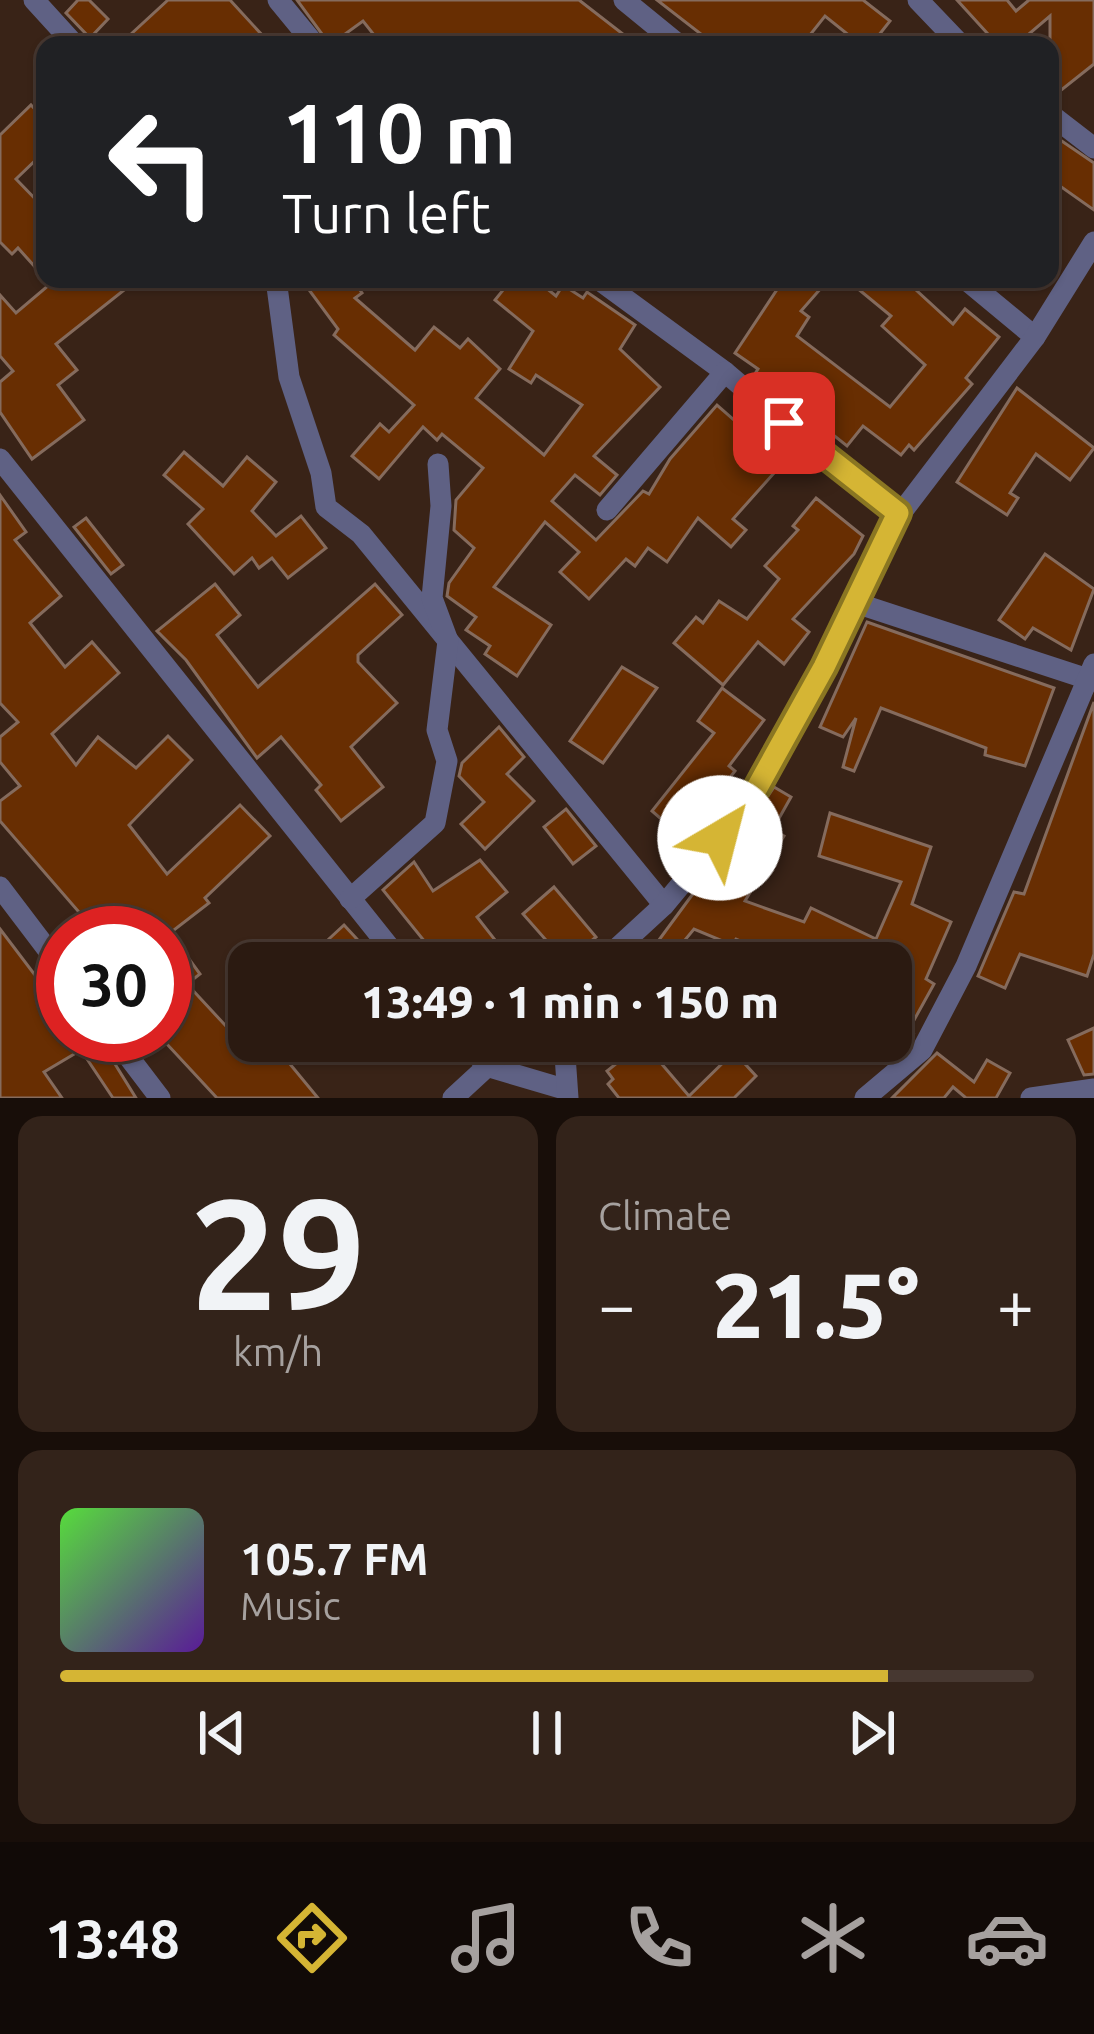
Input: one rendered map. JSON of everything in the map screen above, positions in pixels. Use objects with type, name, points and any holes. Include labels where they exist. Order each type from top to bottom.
[{"type":"street","points":[[34,0],[67,36]]},
{"type":"street","points":[[278,0],[308,36]]},
{"type":"street","points":[[624,0],[668,36]]},
{"type":"street","points":[[918,0],[952,36]]},
{"type":"street","points":[[1059,121],[1094,148]]},
{"type":"street","points":[[624,942],[664,905],[748,804],[843,632],[898,513],[913,502],[1035,337],[1094,242]]},
{"type":"street","points":[[277,288],[289,377],[321,473],[326,507],[361,534],[664,905]]},
{"type":"street","points":[[610,288],[725,371],[874,499],[898,513]]},
{"type":"street","points":[[976,288],[1035,337]]},
{"type":"street","points":[[607,510],[725,371]]},
{"type":"street","points":[[0,459],[386,942]]},
{"type":"street","points":[[350,899],[435,823],[448,761],[437,730],[448,641],[432,598],[441,506],[439,464]]},
{"type":"street","points":[[853,602],[1091,675],[966,965],[922,1050],[865,1098]]},
{"type":"street","points":[[0,887],[36,934]]},
{"type":"street","points":[[133,1062],[160,1098]]},
{"type":"street","points":[[483,1062],[566,1094],[565,1062]]},
{"type":"street","points":[[453,1098],[491,1062]]},
{"type":"street","points":[[1031,1098],[1094,1089]]},
{"type":"building","points":[[78,0],[89,0],[108,19],[88,36],[66,13]]},
{"type":"building","points":[[168,0],[230,0],[263,36],[131,36]]},
{"type":"building","points":[[297,0],[579,0],[625,36],[375,36],[363,21],[342,36],[323,36]]},
{"type":"building","points":[[657,0],[863,0],[890,21],[878,36],[850,36],[825,16],[809,36],[703,36]]},
{"type":"building","points":[[957,0],[1007,0],[1016,11],[1029,0],[1094,0],[1094,64],[1059,92],[1059,36],[1050,36],[1050,16],[1027,36],[990,36]]},
{"type":"building","points":[[31,105],[36,110],[36,160],[16,179],[36,200],[36,268],[18,248],[12,254],[0,242],[0,135]]},
{"type":"building","points":[[1059,139],[1094,163],[1094,210],[1059,185]]},
{"type":"building","points":[[45,288],[127,288],[56,344],[77,370],[58,385],[84,420],[32,459],[0,412],[0,382],[13,371],[0,356],[0,295],[16,313]]},
{"type":"building","points":[[308,288],[358,288],[362,293],[355,298],[415,350],[434,327],[460,348],[468,339],[500,369],[476,398],[544,455],[582,405],[536,375],[531,383],[509,369],[533,331],[495,300],[505,288],[546,288],[556,296],[561,288],[568,288],[583,298],[587,292],[635,325],[620,349],[660,387],[594,456],[617,475],[600,495],[575,475],[552,501],[596,540],[643,491],[649,494],[670,459],[717,405],[783,463],[733,519],[746,530],[731,547],[698,518],[667,562],[648,548],[635,566],[626,559],[589,599],[560,572],[579,552],[545,522],[494,587],[551,625],[517,676],[485,654],[490,646],[466,630],[476,617],[447,596],[449,583],[474,548],[454,530],[456,500],[483,468],[442,434],[437,440],[423,427],[379,479],[352,456],[380,424],[389,432],[414,405],[334,335],[338,329]]},
{"type":"building","points":[[778,288],[821,288],[801,311],[809,317],[797,336],[890,407],[925,365],[882,326],[891,316],[857,288],[914,288],[953,324],[965,309],[999,337],[966,378],[972,384],[914,450],[909,445],[901,455],[863,426],[847,446],[801,409],[797,414],[753,377],[758,369],[735,353]]},
{"type":"building","points":[[1017,388],[1094,448],[1070,480],[1036,454],[1010,493],[1018,498],[1007,515],[957,482]]},
{"type":"building","points":[[184,452],[223,486],[247,457],[276,482],[252,511],[276,536],[301,516],[326,548],[288,578],[272,558],[259,568],[252,558],[234,574],[188,524],[203,509],[164,475]]},
{"type":"building","points":[[0,495],[26,532],[15,540],[61,596],[30,623],[65,667],[92,642],[119,673],[52,734],[76,765],[98,737],[136,768],[168,736],[192,760],[129,825],[167,874],[240,805],[270,836],[192,916],[192,906],[74,906],[0,821],[0,801],[20,786],[0,762],[0,737],[18,722],[0,703]]},
{"type":"building","points":[[816,498],[863,536],[854,554],[793,619],[809,632],[784,664],[758,642],[723,685],[674,643],[696,617],[703,623],[719,601],[747,619],[779,579],[765,566],[798,530],[793,526]]},
{"type":"building","points":[[86,518],[123,565],[111,574],[74,527]]},
{"type":"building","points":[[1045,554],[1094,589],[1071,650],[1033,628],[1025,639],[999,620]]},
{"type":"building","points":[[215,584],[240,615],[217,635],[258,687],[375,584],[402,615],[358,655],[358,662],[397,703],[351,747],[383,787],[341,821],[316,790],[321,785],[281,737],[257,758],[186,660],[157,631]]},
{"type":"building","points":[[867,622],[1054,688],[1025,766],[985,755],[986,748],[881,708],[854,771],[843,767],[856,718],[843,737],[820,727]]},
{"type":"building","points":[[622,667],[657,688],[603,763],[570,741]]},
{"type":"building","points":[[722,688],[764,720],[729,766],[735,771],[683,838],[652,811],[714,733],[698,721]]},
{"type":"building","points":[[1094,702],[1094,954],[1087,976],[1020,954],[1005,988],[978,976],[1014,892],[1024,894]]},
{"type":"building","points":[[499,727],[524,757],[507,774],[534,801],[485,849],[461,824],[484,802],[459,776],[462,763]]},
{"type":"building","points":[[774,787],[791,797],[773,829],[784,836],[745,901],[804,922],[811,908],[876,939],[901,882],[819,856],[830,813],[931,847],[912,904],[951,922],[926,979],[934,984],[912,1024],[912,942],[725,942],[694,929],[683,942],[657,942],[695,891],[702,895]]},
{"type":"building","points":[[566,809],[596,846],[573,864],[544,827]]},
{"type":"building","points":[[480,860],[507,892],[477,917],[497,942],[425,942],[383,890],[414,862],[433,891]]},
{"type":"building","points":[[554,887],[596,937],[590,942],[544,942],[523,914]]},
{"type":"building","points":[[344,925],[360,942],[326,942]]},
{"type":"building","points":[[0,929],[36,976],[36,1062],[61,1062],[44,1072],[62,1098],[0,1098]]},
{"type":"building","points":[[192,989],[228,1028],[228,1062],[288,1062],[318,1098],[217,1098],[184,1062],[192,1062]]},
{"type":"building","points":[[1094,1028],[1094,1074],[1084,1075],[1068,1040]]},
{"type":"building","points":[[937,1053],[974,1082],[987,1060],[1010,1073],[996,1098],[966,1098],[953,1087],[944,1098],[892,1098]]},
{"type":"building","points":[[89,1062],[114,1062],[136,1098],[113,1098]]},
{"type":"building","points":[[618,1062],[660,1062],[689,1096],[724,1062],[743,1062],[756,1076],[734,1098],[619,1098],[608,1084],[613,1079],[607,1071]]},
{"type":"route","points":[[720,838],[748,804],[824,667],[898,513],[874,499],[784,423]]}]
